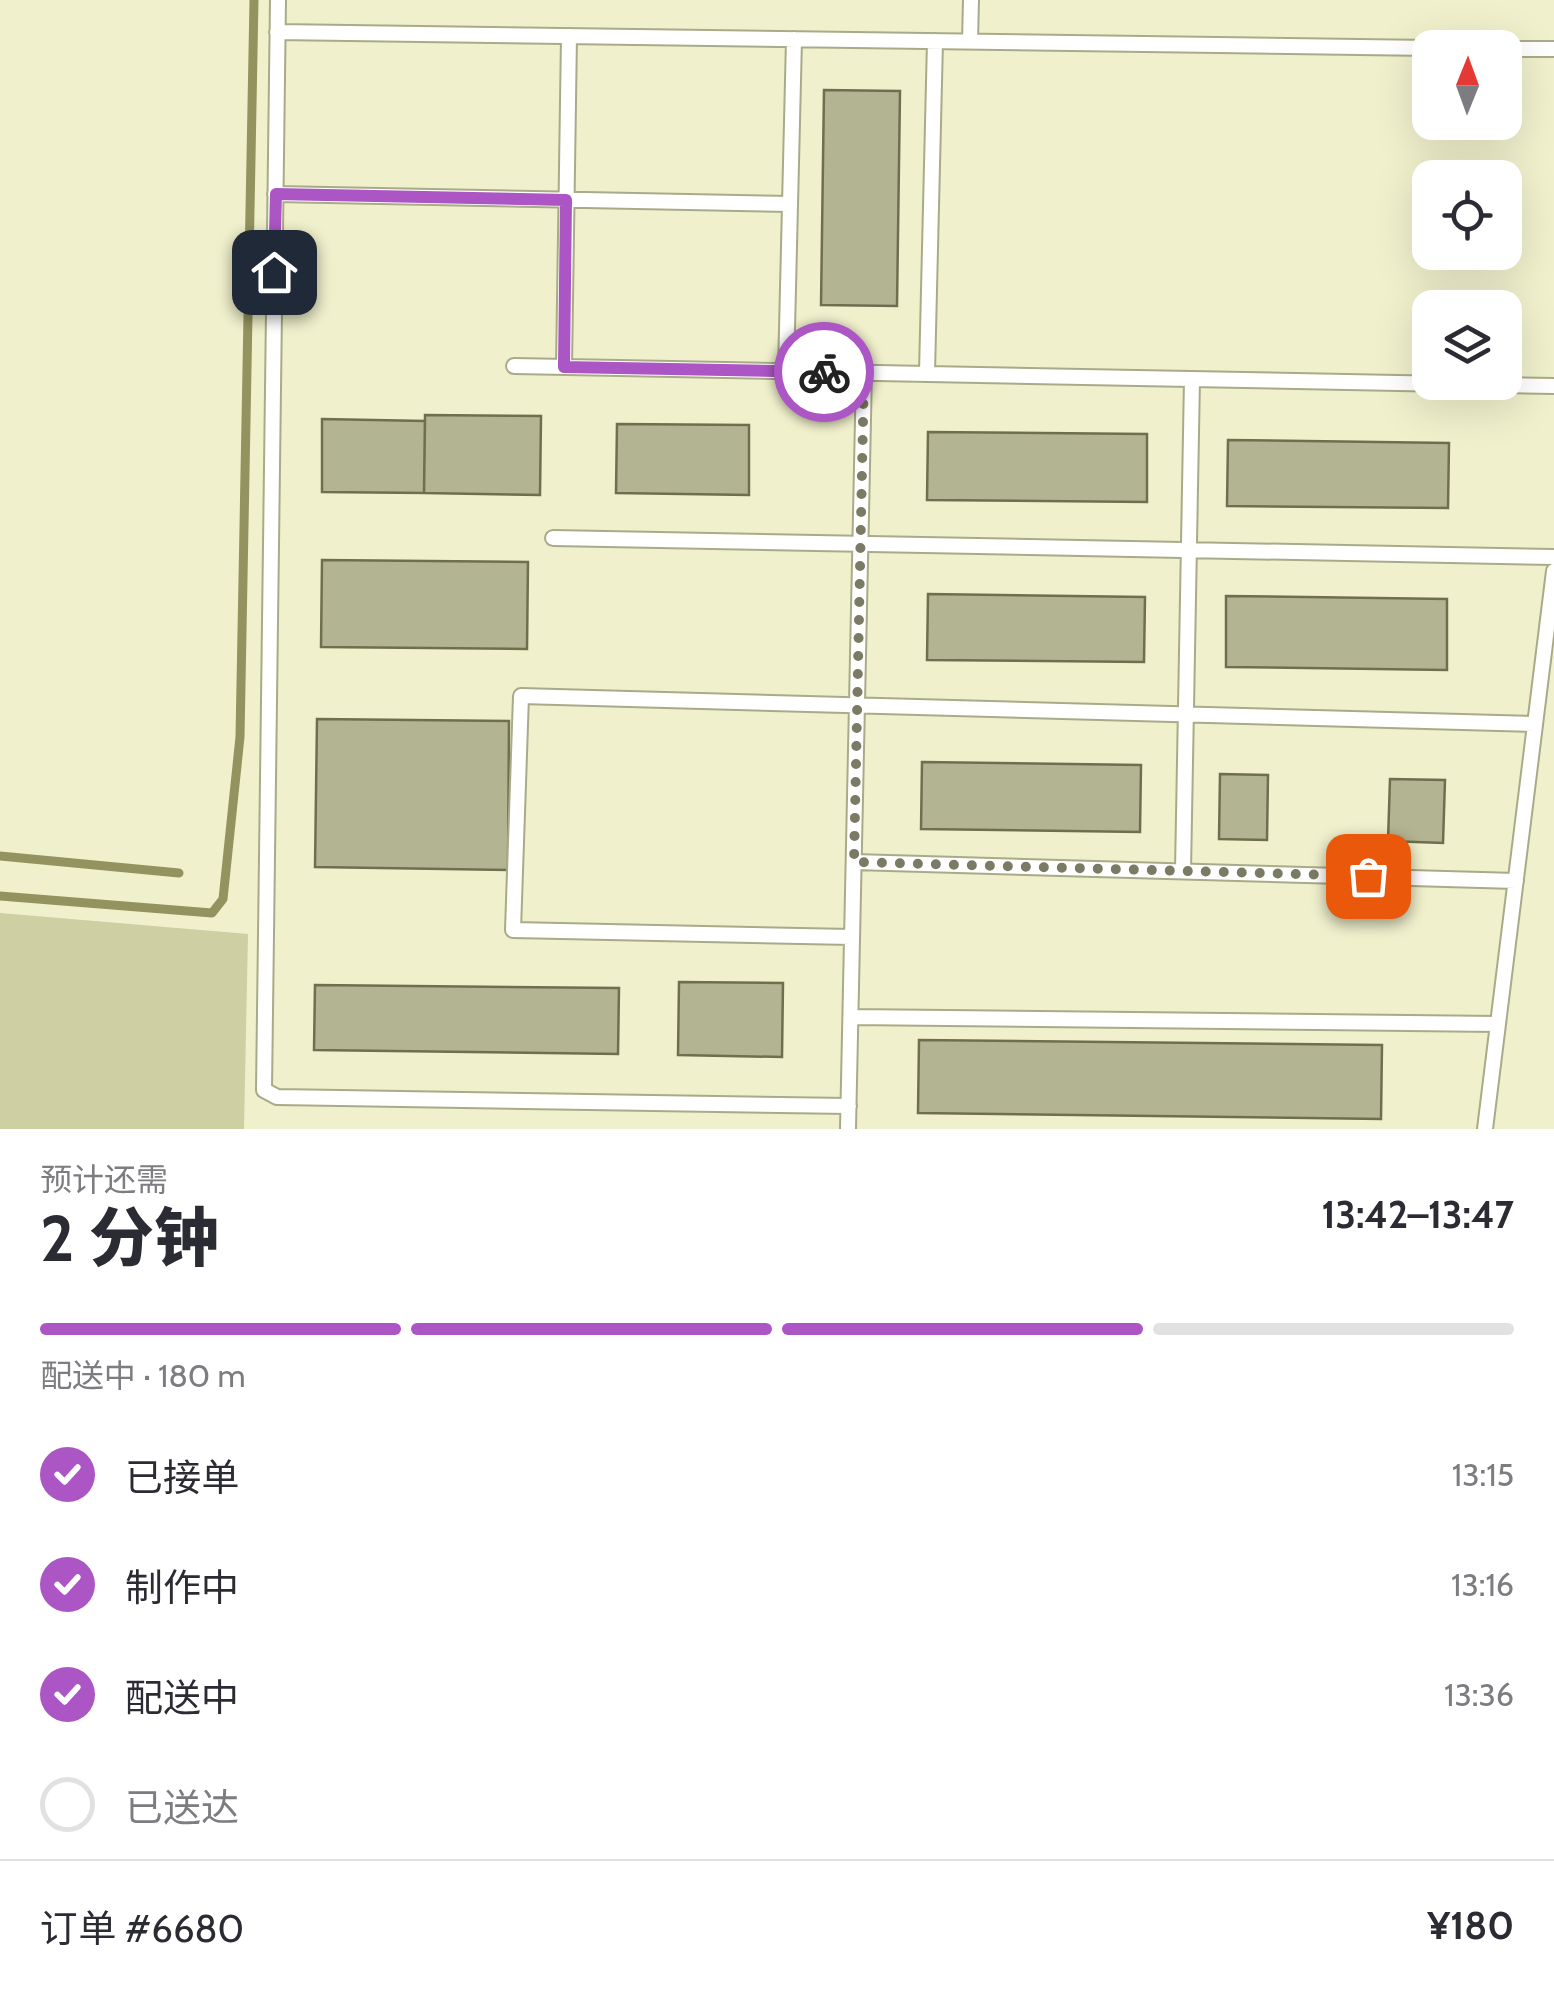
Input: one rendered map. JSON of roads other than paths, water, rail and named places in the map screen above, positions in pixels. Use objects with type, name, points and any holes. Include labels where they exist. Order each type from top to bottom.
[{"type":"lane","points":[[278,0],[264,1090],[277,1098],[849,1106]]},
{"type":"lane","points":[[970,41],[971,0]]},
{"type":"lane","points":[[278,32],[1412,48]]},
{"type":"lane","points":[[564,367],[569,36]]},
{"type":"lane","points":[[786,371],[794,39]]},
{"type":"lane","points":[[927,374],[935,41]]},
{"type":"lane","points":[[1522,49],[1554,49]]},
{"type":"lane","points":[[276,194],[790,204]]},
{"type":"lane","points":[[514,366],[1554,386]]},
{"type":"lane","points":[[848,1129],[864,372]]},
{"type":"lane","points":[[1183,872],[1192,379]]},
{"type":"lane","points":[[553,538],[1554,557]]},
{"type":"lane","points":[[1485,1129],[1554,571]]},
{"type":"lane","points":[[852,937],[513,930],[520,696],[1535,724]]},
{"type":"lane","points":[[854,862],[1516,880]]},
{"type":"lane","points":[[851,1017],[1498,1024]]},
{"type":"waterway","points":[[0,896],[212,913],[223,899],[240,737],[254,0]]},
{"type":"waterway","points":[[0,856],[179,873]]}]
